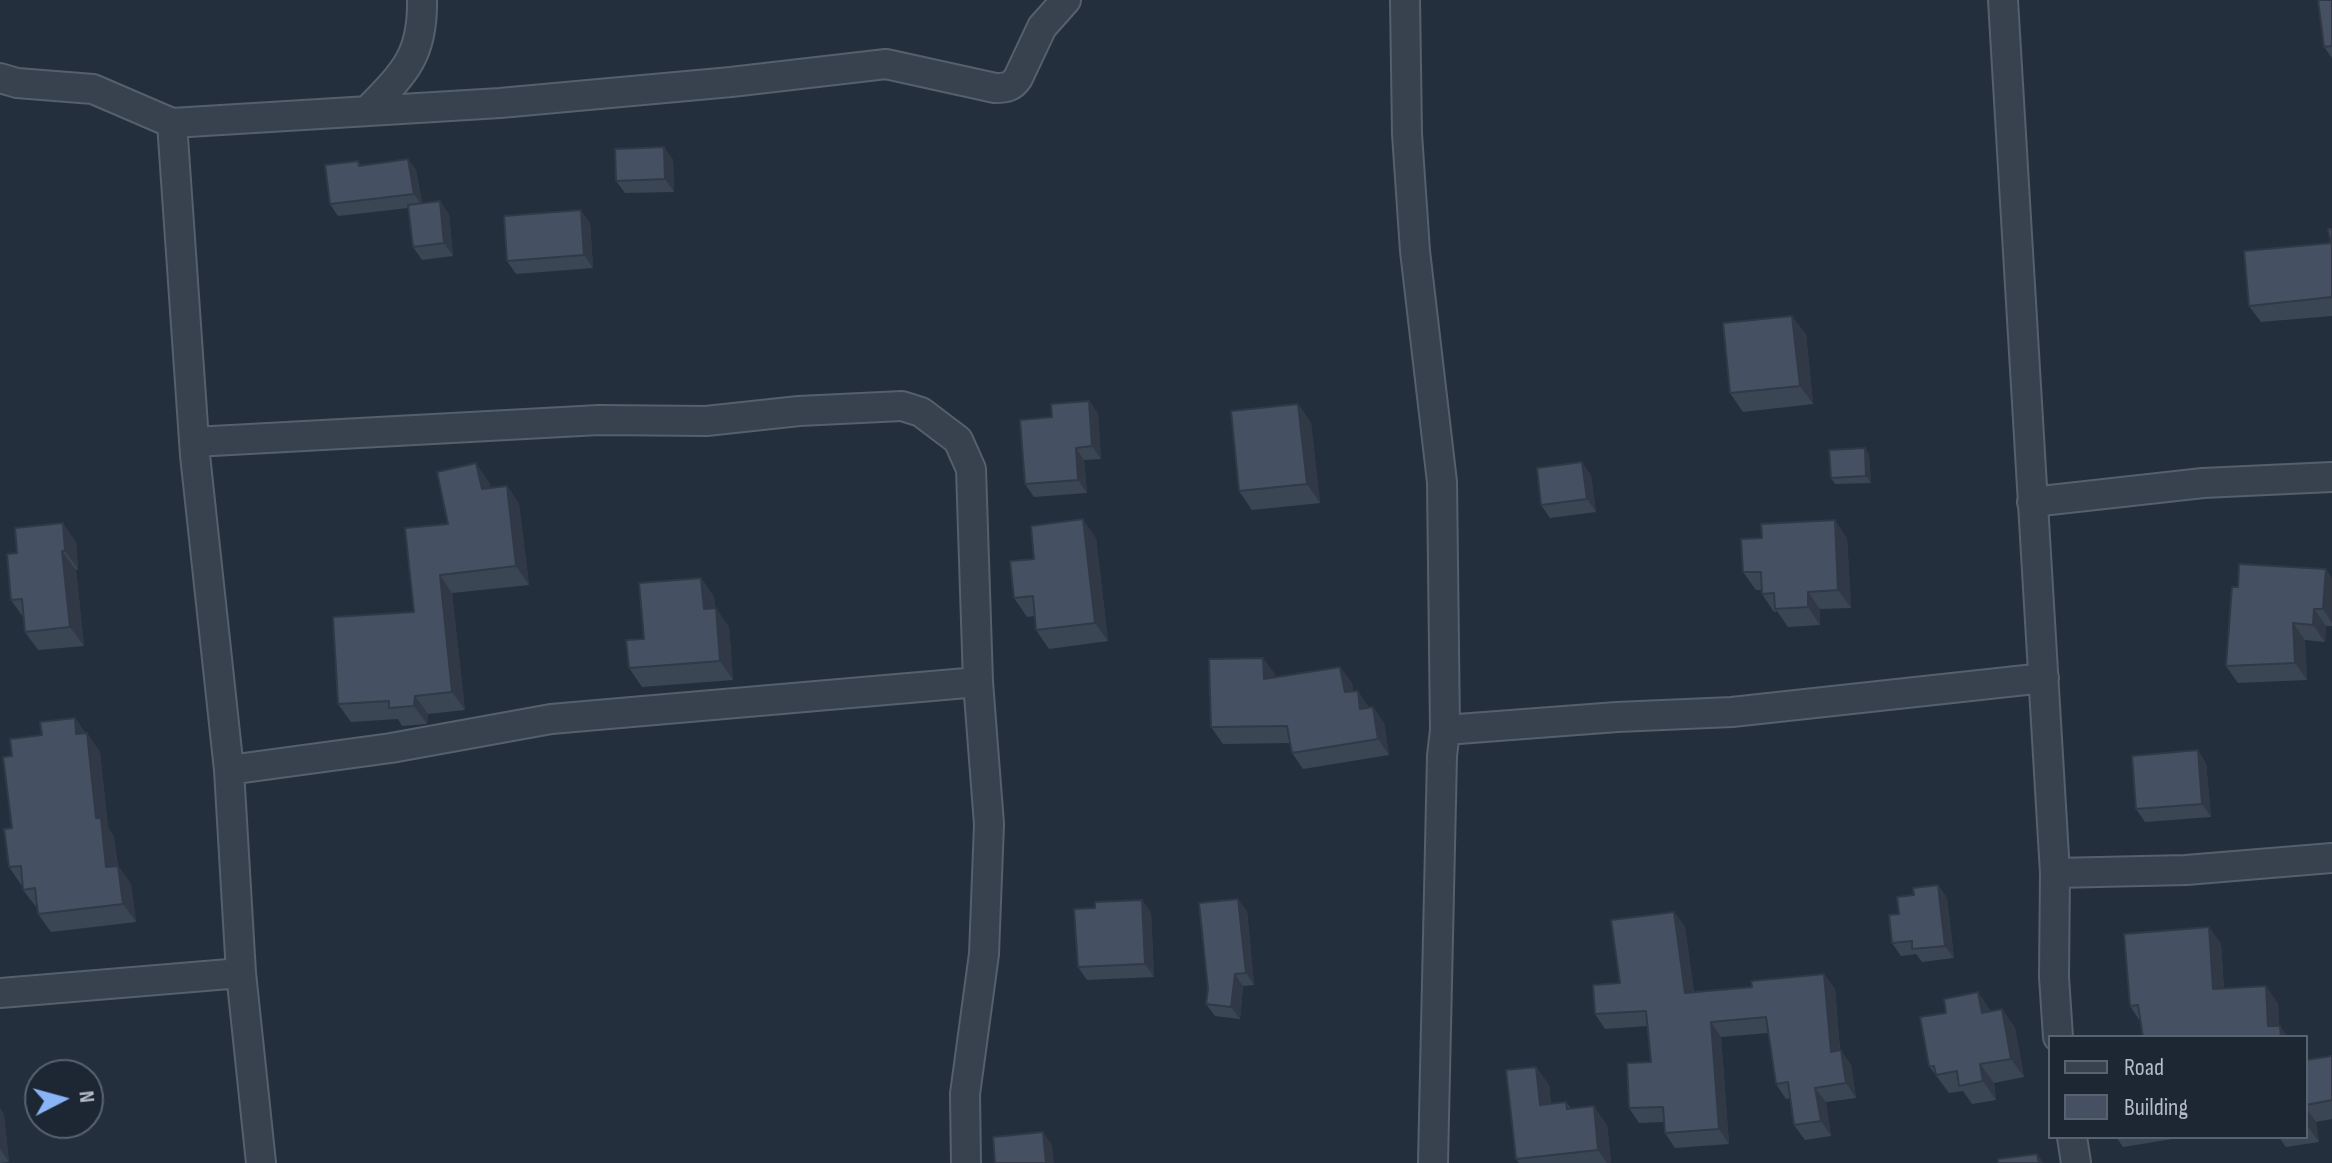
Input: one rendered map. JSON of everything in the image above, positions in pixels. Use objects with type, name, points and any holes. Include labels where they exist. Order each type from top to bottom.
[{"type":"street","points":[[369,109],[400,77],[414,57],[420,37],[422,0]]},
{"type":"street","points":[[0,78],[17,83],[93,89],[172,123],[500,103],[886,64],[1006,88],[1018,78],[1042,27],[1066,0]]},
{"type":"street","points":[[1405,0],[1407,134],[1415,251],[1442,482],[1445,730],[1433,1163]]},
{"type":"street","points":[[2003,0],[2055,873],[2054,977],[2058,1035]]},
{"type":"street","points":[[172,123],[194,442],[229,770],[241,973],[261,1163]]},
{"type":"street","points":[[194,442],[599,420],[706,421],[799,411],[902,406],[921,412],[958,440],[971,469],[978,682],[989,824],[984,954],[965,1094],[966,1163]]},
{"type":"street","points":[[2032,502],[2203,483],[2332,477]]},
{"type":"street","points":[[1445,730],[1732,712],[2044,678]]},
{"type":"street","points":[[229,770],[391,748],[551,719],[978,682]]},
{"type":"street","points":[[2055,873],[2186,870],[2332,858]]},
{"type":"street","points":[[0,993],[241,973]]},
{"type":"street","points":[[2072,1139],[2076,1163]]},
{"type":"building","points":[[2318,0],[2332,0],[2332,46],[2324,47]]},
{"type":"building","points":[[664,147],[665,179],[616,181],[615,149]]},
{"type":"building","points":[[408,159],[414,194],[330,204],[325,165],[358,161],[359,166]]},
{"type":"building","points":[[440,201],[444,243],[413,247],[408,205]]},
{"type":"building","points":[[581,210],[584,255],[507,261],[504,216]]},
{"type":"building","points":[[2328,229],[2332,229],[2332,297],[2249,306],[2244,251],[2331,243]]},
{"type":"building","points":[[1792,316],[1800,386],[1730,393],[1723,323]]},
{"type":"building","points":[[1089,401],[1092,446],[1076,448],[1078,480],[1025,484],[1020,420],[1052,417],[1051,404]]},
{"type":"building","points":[[1298,404],[1307,484],[1239,491],[1231,411]]},
{"type":"building","points":[[1865,448],[1866,476],[1831,478],[1829,450]]},
{"type":"building","points":[[1582,462],[1587,499],[1541,505],[1537,468]]},
{"type":"building","points":[[476,463],[482,489],[507,486],[516,566],[440,575],[452,692],[415,696],[414,706],[389,708],[389,701],[338,704],[333,617],[414,612],[405,528],[448,524],[437,472]]},
{"type":"building","points":[[1083,519],[1095,623],[1036,630],[1033,596],[1014,598],[1010,561],[1034,559],[1031,526]]},
{"type":"building","points":[[1835,520],[1838,590],[1808,592],[1808,607],[1775,609],[1774,593],[1762,594],[1761,572],[1743,572],[1741,539],[1762,538],[1761,524]]},
{"type":"building","points":[[63,523],[65,551],[62,551],[70,627],[25,632],[22,599],[11,600],[7,554],[17,553],[15,528]]},
{"type":"building","points":[[2239,564],[2326,569],[2323,609],[2314,609],[2313,625],[2293,623],[2295,663],[2226,666],[2232,587],[2238,587]]},
{"type":"building","points":[[701,578],[704,609],[716,608],[720,661],[629,668],[626,640],[644,639],[639,583]]},
{"type":"building","points":[[1263,658],[1264,679],[1340,667],[1345,692],[1358,691],[1360,709],[1373,707],[1378,739],[1292,753],[1287,726],[1211,727],[1209,659]]},
{"type":"building","points":[[75,718],[76,734],[87,733],[96,818],[101,818],[106,867],[118,866],[123,904],[38,914],[35,888],[23,890],[21,866],[9,867],[4,829],[12,828],[3,757],[12,756],[10,739],[42,735],[40,722]]},
{"type":"building","points":[[2198,750],[2202,804],[2136,809],[2132,756]]},
{"type":"building","points":[[1938,885],[1945,946],[1912,949],[1912,941],[1892,943],[1889,915],[1899,914],[1897,897],[1914,895],[1913,888]]},
{"type":"building","points":[[1238,899],[1246,973],[1235,974],[1231,1007],[1206,1004],[1208,989],[1199,903]]},
{"type":"building","points":[[1142,900],[1145,964],[1078,967],[1074,909],[1095,908],[1095,902]]},
{"type":"building","points":[[1674,912],[1685,993],[1752,987],[1751,981],[1824,974],[1831,1052],[1841,1050],[1846,1083],[1815,1088],[1821,1121],[1794,1125],[1788,1082],[1776,1084],[1766,1017],[1711,1022],[1719,1129],[1665,1133],[1663,1107],[1629,1108],[1627,1063],[1651,1062],[1646,1011],[1595,1014],[1593,985],[1620,983],[1611,920]]},
{"type":"building","points":[[2209,927],[2213,989],[2266,986],[2268,1026],[2280,1026],[2281,1035],[2143,1035],[2138,1005],[2130,1006],[2124,934]]},
{"type":"building","points":[[1978,992],[1982,1013],[2002,1009],[2011,1059],[1980,1064],[1983,1081],[1959,1086],[1957,1071],[1936,1075],[1934,1066],[1929,1066],[1920,1017],[1946,1013],[1944,999]]},
{"type":"building","points":[[2332,1056],[2332,1100],[2308,1105],[2308,1060]]},
{"type":"building","points":[[1536,1067],[1540,1105],[1566,1102],[1567,1109],[1594,1106],[1598,1150],[1516,1159],[1506,1070]]},
{"type":"building","points":[[1043,1132],[1046,1163],[995,1163],[993,1137]]},
{"type":"building","points":[[2037,1154],[2039,1163],[1998,1163],[1998,1159]]}]
